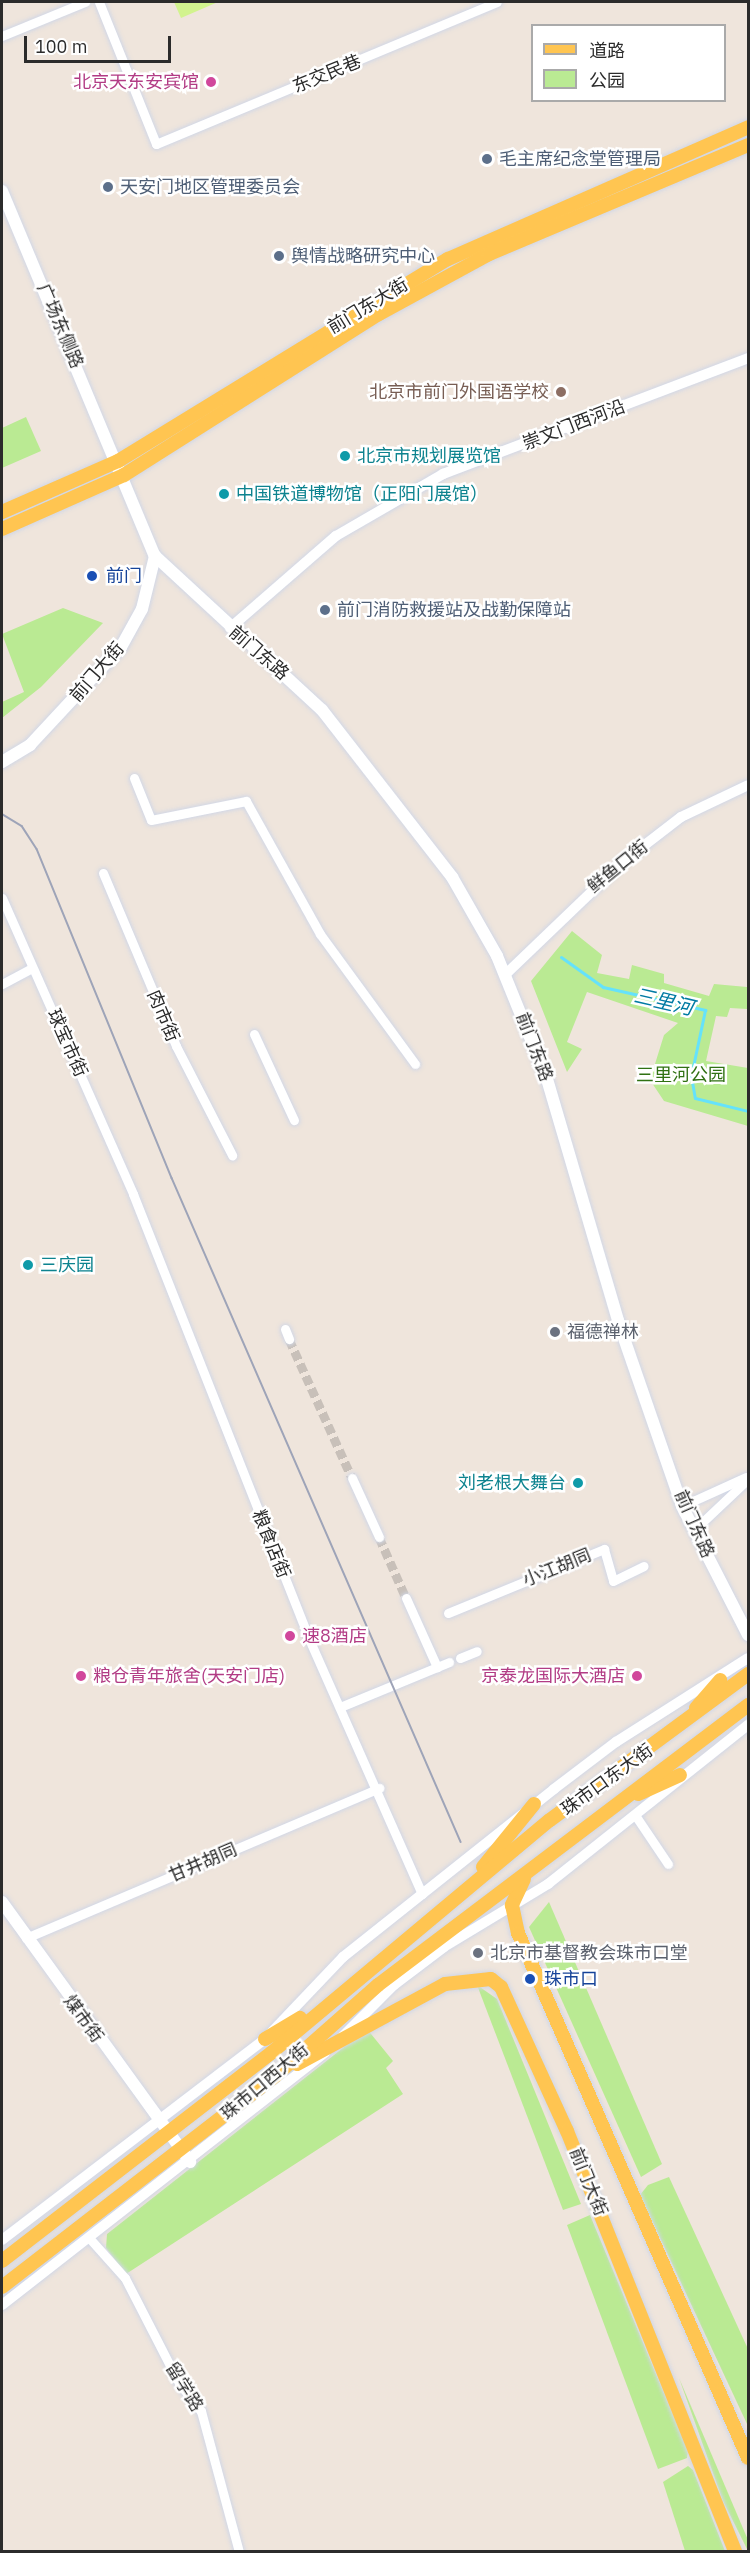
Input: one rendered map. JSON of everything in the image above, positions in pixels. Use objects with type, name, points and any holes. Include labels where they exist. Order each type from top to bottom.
[{"type":"main road","name":"前门东大街","points":[[2,512],[118,461],[448,259],[748,127]]},
{"type":"main road","name":"前门东大街","points":[[2,529],[124,475],[379,314],[489,254],[748,145]]},
{"type":"main road","name":"广场东侧路","points":[[2,191],[124,475],[155,556]]},
{"type":"main road","name":"前门东路","points":[[155,556],[230,628],[322,710],[365,760],[452,877],[506,974],[547,1079],[618,1322],[682,1506],[748,1635]]},
{"type":"main road","name":"前门大街","points":[[2,762],[30,745],[120,647],[142,609],[155,556]]},
{"type":"main road","name":"珠市口东大街","points":[[466,1887],[748,1674]]},
{"type":"main road","points":[[677,1729],[720,1680]]},
{"type":"main road","name":"珠市口东大街","points":[[526,1876],[612,1807],[748,1706]]},
{"type":"main road","points":[[612,1807],[680,1775]]},
{"type":"main road","points":[[466,1887],[534,1804]]},
{"type":"main road","points":[[512,1905],[526,1876]]},
{"type":"main road","name":"珠市口西大街","points":[[2,2287],[276,2075],[378,1985],[526,1876]]},
{"type":"main road","name":"珠市口西大街","points":[[2,2261],[168,2134],[466,1887]]},
{"type":"main road","name":"煤市街","points":[[2,1902],[190,2162]]},
{"type":"main road","name":"前门大街","points":[[512,1905],[523,1944],[748,2458]]},
{"type":"main road","name":"前门大街","points":[[276,2075],[446,1984],[491,1979],[501,1987],[567,2131],[735,2552]]},
{"type":"main road","points":[[335,2043],[378,1985]]},
{"type":"main road","points":[[265,2039],[323,2005]]},
{"type":"street","points":[[2,36],[85,2]]},
{"type":"street","name":"东交民巷","points":[[99,2],[156,144],[497,2]]},
{"type":"street","name":"崇文门西河沿","points":[[230,628],[336,536],[443,474],[748,358]]},
{"type":"street","points":[[134,778],[151,820],[246,801],[320,934],[415,1064]]},
{"type":"street","name":"鲜鱼口街","points":[[506,974],[581,897],[681,817],[748,785]]},
{"type":"street","name":"肉市街","points":[[103,873],[176,1046],[232,1155]]},
{"type":"street","name":"球宝市街","points":[[2,898],[129,1190]]},
{"type":"street","points":[[2,984],[32,968]]},
{"type":"street","points":[[254,1034],[294,1120]]},
{"type":"street","name":"粮食店街","points":[[129,1190],[340,1707],[379,1788],[422,1894]]},
{"type":"street","points":[[285,1329],[289,1339]]},
{"type":"street","points":[[352,1478],[379,1537]]},
{"type":"street","points":[[682,1506],[748,1478]]},
{"type":"street","points":[[694,1530],[748,1478]]},
{"type":"street","name":"小江胡同","points":[[448,1613],[604,1549],[613,1581],[644,1566]]},
{"type":"street","points":[[406,1598],[437,1667]]},
{"type":"street","points":[[460,1658],[477,1651]]},
{"type":"street","name":"珠市口东大街","points":[[471,1853],[616,1742],[720,1680],[748,1658]]},
{"type":"street","points":[[340,1707],[449,1662]]},
{"type":"street","points":[[512,1905],[548,1884],[635,1815],[680,1775],[748,1725]]},
{"type":"street","name":"甘井胡同","points":[[26,1938],[379,1788]]},
{"type":"street","points":[[635,1815],[668,1864]]},
{"type":"street","name":"珠市口西大街","points":[[2,2240],[265,2039],[343,1958],[471,1853]]},
{"type":"street","name":"珠市口西大街","points":[[2,2305],[91,2240],[190,2162],[335,2043],[394,1985],[512,1905]]},
{"type":"street","name":"留学路","points":[[91,2240],[125,2278],[179,2383],[201,2411],[239,2552]]},
{"type":"green space","points":[[174,2],[218,2],[181,18]]},
{"type":"green space","points":[[26,417],[41,451],[2,468],[2,428]]},
{"type":"green space","points":[[63,608],[103,623],[41,687],[2,718],[2,702],[24,692],[2,634]]},
{"type":"green space","name":"三里河公园","points":[[572,931],[602,955],[597,973],[629,979],[632,965],[664,974],[664,983],[709,996],[714,984],[747,987],[747,1009],[730,1008],[727,1017],[716,1016],[706,1061],[748,1068],[748,1126],[664,1101],[650,1080],[664,1035],[678,1023],[587,992],[567,1042],[582,1049],[567,1072],[531,981]]},
{"type":"green space","points":[[549,1902],[662,2164],[641,2177],[529,1927]]},
{"type":"green space","points":[[477,1985],[497,1999],[581,2204],[563,2210]]},
{"type":"green space","points":[[367,2029],[393,2061],[386,2068],[403,2094],[126,2274],[106,2248],[107,2234]]},
{"type":"green space","points":[[669,2177],[748,2349],[748,2426],[640,2195],[648,2185]]},
{"type":"green space","points":[[590,2215],[688,2451],[687,2458],[658,2469],[567,2225]]},
{"type":"green space","points":[[679,2378],[748,2540],[748,2551],[723,2501]]},
{"type":"green space","points":[[688,2466],[693,2470],[725,2551],[685,2551],[663,2482]]},
{"type":"waterway","name":"三里河","points":[[561,957],[603,987],[705,1010],[691,1076],[695,1098],[748,1111]]},
{"type":"tunnel","points":[[289,1339],[352,1478]]},
{"type":"tunnel","points":[[379,1537],[406,1598]]},
{"type":"tram line","points":[[2,814],[22,826],[37,849],[172,1178],[461,1842]]},
{"type":"place","name":"北京天东安宾馆","points":[[211,82]]},
{"type":"place","name":"毛主席纪念堂管理局","points":[[487,159]]},
{"type":"place","name":"天安门地区管理委员会","points":[[108,187]]},
{"type":"place","name":"舆情战略研究中心","points":[[279,256]]},
{"type":"place","name":"北京市前门外国语学校","points":[[561,392]]},
{"type":"place","name":"北京市规划展览馆","points":[[345,456]]},
{"type":"place","name":"中国铁道博物馆（正阳门展馆）","points":[[224,494]]},
{"type":"place","name":"前门","points":[[92,576]]},
{"type":"place","name":"前门消防救援站及战勤保障站","points":[[325,610]]},
{"type":"place","name":"三庆园","points":[[28,1265]]},
{"type":"place","name":"福德禅林","points":[[555,1332]]},
{"type":"place","name":"刘老根大舞台","points":[[578,1483]]},
{"type":"place","name":"速8酒店","points":[[290,1636]]},
{"type":"place","name":"粮仓青年旅舍(天安门店)","points":[[81,1676]]},
{"type":"place","name":"京泰龙国际大酒店","points":[[637,1676]]},
{"type":"place","name":"北京市基督教会珠市口堂","points":[[478,1953]]},
{"type":"place","name":"珠市口","points":[[530,1979]]}]
